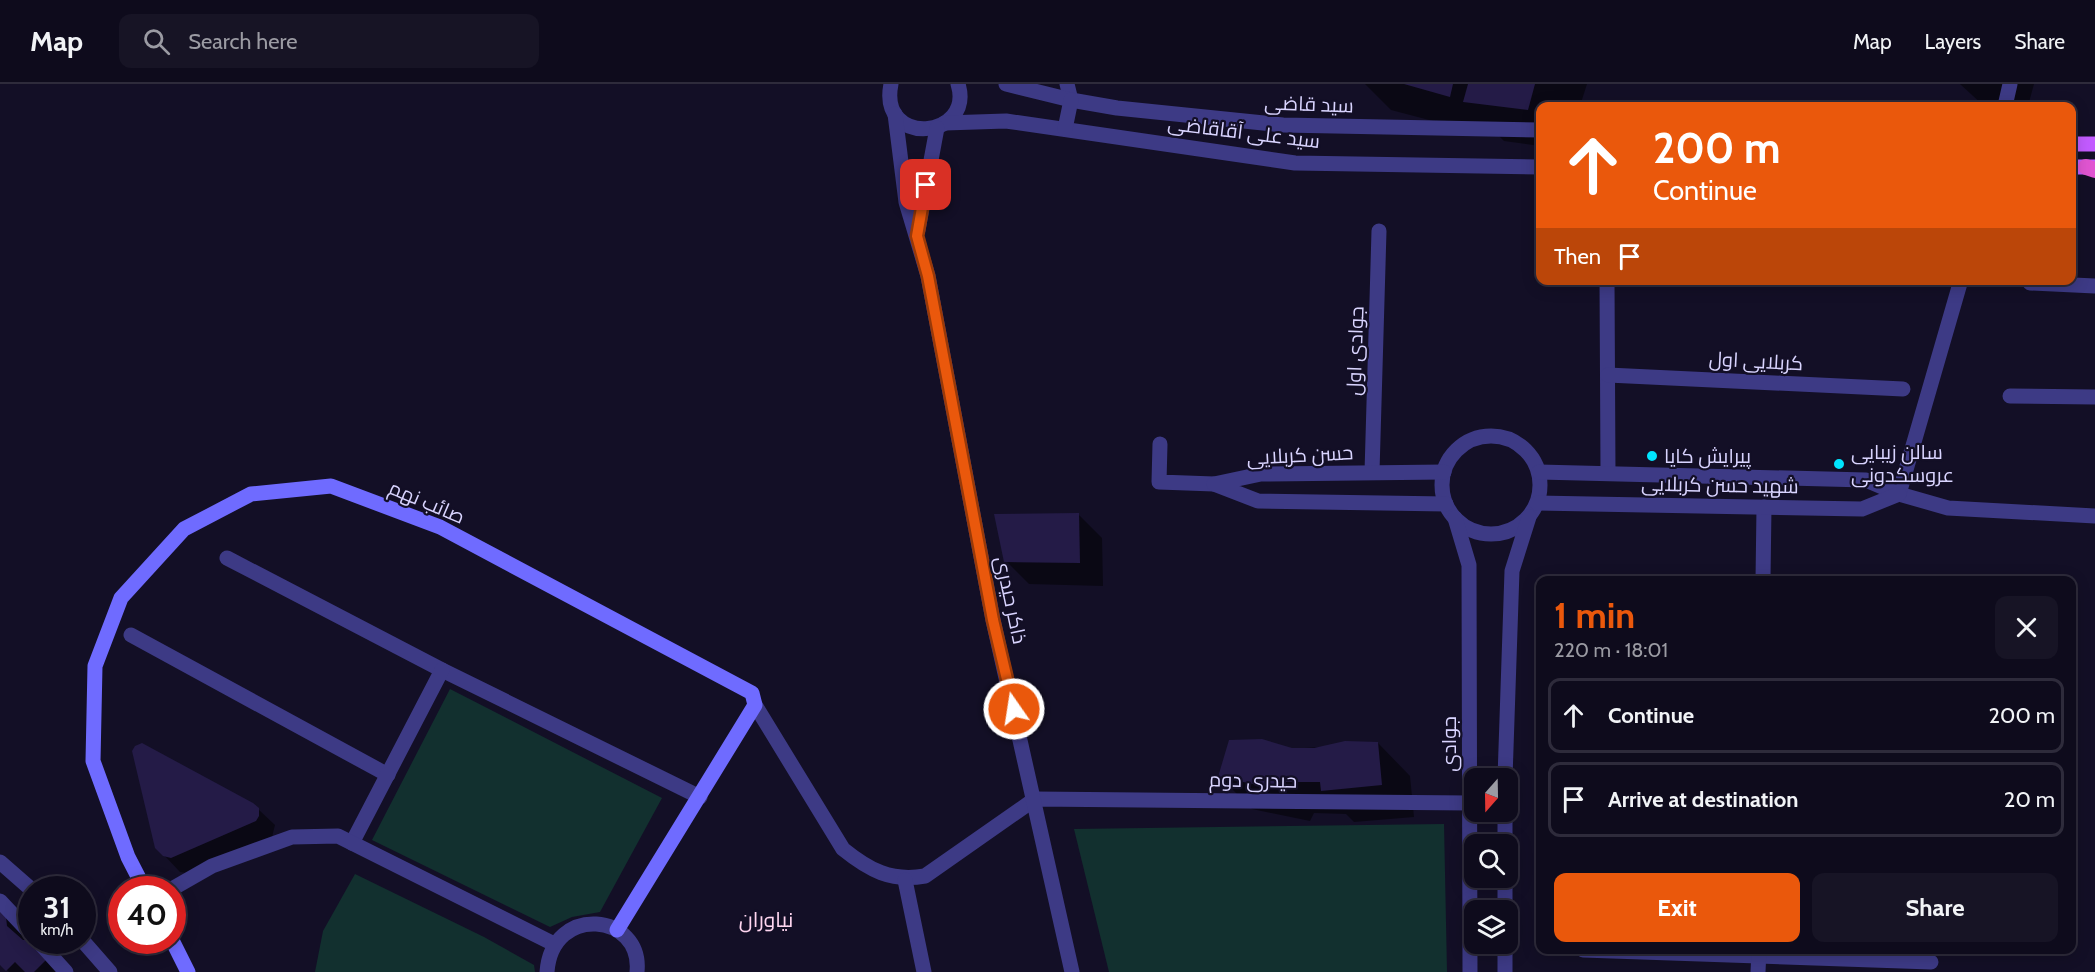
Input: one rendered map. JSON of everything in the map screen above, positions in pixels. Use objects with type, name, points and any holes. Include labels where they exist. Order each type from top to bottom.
[{"type":"main road","points":[[2076,144],[2095,144]]},
{"type":"main road","name":"صائب نهم","points":[[138,876],[128,857],[93,761],[95,666],[121,598],[184,529],[251,494],[331,486],[440,528],[752,693],[755,705]]},
{"type":"main road","points":[[617,930],[755,705]]},
{"type":"main road","points":[[179,954],[188,972]]},
{"type":"street","name":"ذاکر حیدری","points":[[890,84],[889,95],[895,114],[906,202],[928,276],[993,620],[1072,972]]},
{"type":"street","points":[[917,236],[941,125],[957,109],[960,98],[958,84]]},
{"type":"street","name":"سید قاضی","points":[[1006,84],[1071,100],[1117,108],[1283,126],[1536,130]]},
{"type":"street","points":[[1065,129],[1071,100],[1067,84]]},
{"type":"street","points":[[2006,102],[2010,84]]},
{"type":"street","name":"سید علی آقاقاضی","points":[[895,114],[901,121],[918,129],[941,125],[1006,121],[1295,163],[1536,167]]},
{"type":"street","name":"جوادی اول","points":[[1372,472],[1379,231]]},
{"type":"street","points":[[1607,285],[1608,473]]},
{"type":"street","points":[[1899,494],[1960,285]]},
{"type":"street","points":[[2073,285],[2095,286]]},
{"type":"street","name":"کربلایی اول","points":[[1608,375],[1903,389]]},
{"type":"street","points":[[2010,396],[2095,397]]},
{"type":"street","points":[[1505,768],[1512,571],[1529,517],[1538,503],[1541,487],[1539,472],[1532,457],[1521,446],[1507,438],[1491,436],[1475,439],[1461,446],[1450,458],[1444,472],[1442,488],[1446,504],[1455,518],[1468,528],[1484,534],[1500,534],[1516,528],[1529,517]]},
{"type":"street","points":[[1160,444],[1159,482],[1214,484]]},
{"type":"street","name":"حسن کربلایی","points":[[1214,484],[1261,474],[1444,472]]},
{"type":"street","name":"شهید حسن کربلایی","points":[[1539,472],[1866,480],[1899,494],[1948,508],[2095,516]]},
{"type":"street","name":"حسن کربلایی","points":[[1214,484],[1258,501],[1446,504]]},
{"type":"street","name":"شهید حسن کربلایی","points":[[1538,503],[1862,509],[1899,494]]},
{"type":"street","points":[[1763,576],[1764,507]]},
{"type":"street","name":"جوادی","points":[[1455,518],[1469,565],[1472,768]]},
{"type":"street","points":[[227,558],[442,670],[700,796]]},
{"type":"street","points":[[131,635],[388,775]]},
{"type":"street","points":[[352,843],[442,670]]},
{"type":"street","points":[[755,705],[843,849],[865,866],[906,880],[925,876],[1035,799]]},
{"type":"street","name":"حیدری دوم","points":[[1035,799],[1464,803]]},
{"type":"street","name":"جوادی","points":[[1470,972],[1472,822]]},
{"type":"street","points":[[186,881],[212,866],[292,837],[338,836],[554,944]]},
{"type":"street","points":[[0,862],[18,878]]},
{"type":"street","points":[[906,880],[924,972]]},
{"type":"street","points":[[0,901],[18,920]]},
{"type":"street","points":[[547,972],[548,957],[554,944],[563,933],[576,926],[590,923],[617,930],[628,940],[635,953],[637,972]]},
{"type":"street","points":[[50,954],[66,972]]},
{"type":"street","points":[[94,954],[110,972]]},
{"type":"street","points":[[1505,954],[1505,972]]},
{"type":"street","points":[[1758,972],[1759,954]]},
{"type":"street","points":[[1793,954],[1931,962]]},
{"type":"green space","points":[[450,689],[662,798],[600,912],[572,917],[550,927],[372,840]]},
{"type":"green space","points":[[1444,824],[1447,972],[1109,972],[1074,829]]},
{"type":"green space","points":[[355,874],[484,937],[534,965],[535,972],[315,972],[323,931]]},
{"type":"building","points":[[1404,84],[1453,84],[1450,97]]},
{"type":"building","points":[[1468,84],[1535,84],[1528,110],[1463,102]]},
{"type":"building","points":[[1079,513],[1080,563],[1004,562],[994,514]]},
{"type":"building","points":[[1262,739],[1292,748],[1314,748],[1345,741],[1378,742],[1382,785],[1321,791],[1320,782],[1282,782],[1278,789],[1218,777],[1229,740]]},
{"type":"building","points":[[142,743],[253,803],[259,808],[256,821],[171,858],[163,856],[155,848],[132,751],[135,746]]},
{"type":"building","points":[[0,901],[5,907],[7,926],[18,936],[18,954],[52,954],[34,972],[25,972],[15,962],[6,971],[0,965]]},
{"type":"place","name":"پیرایش کایا","points":[[1652,456]]},
{"type":"place","name":"سالن زیبایی عروسکدونی","points":[[1839,464]]},
{"type":"district","name":"نیاوران","points":[[766,919]]},
{"type":"route","points":[[926,185],[917,236],[928,276],[993,620],[1014,709]]}]
